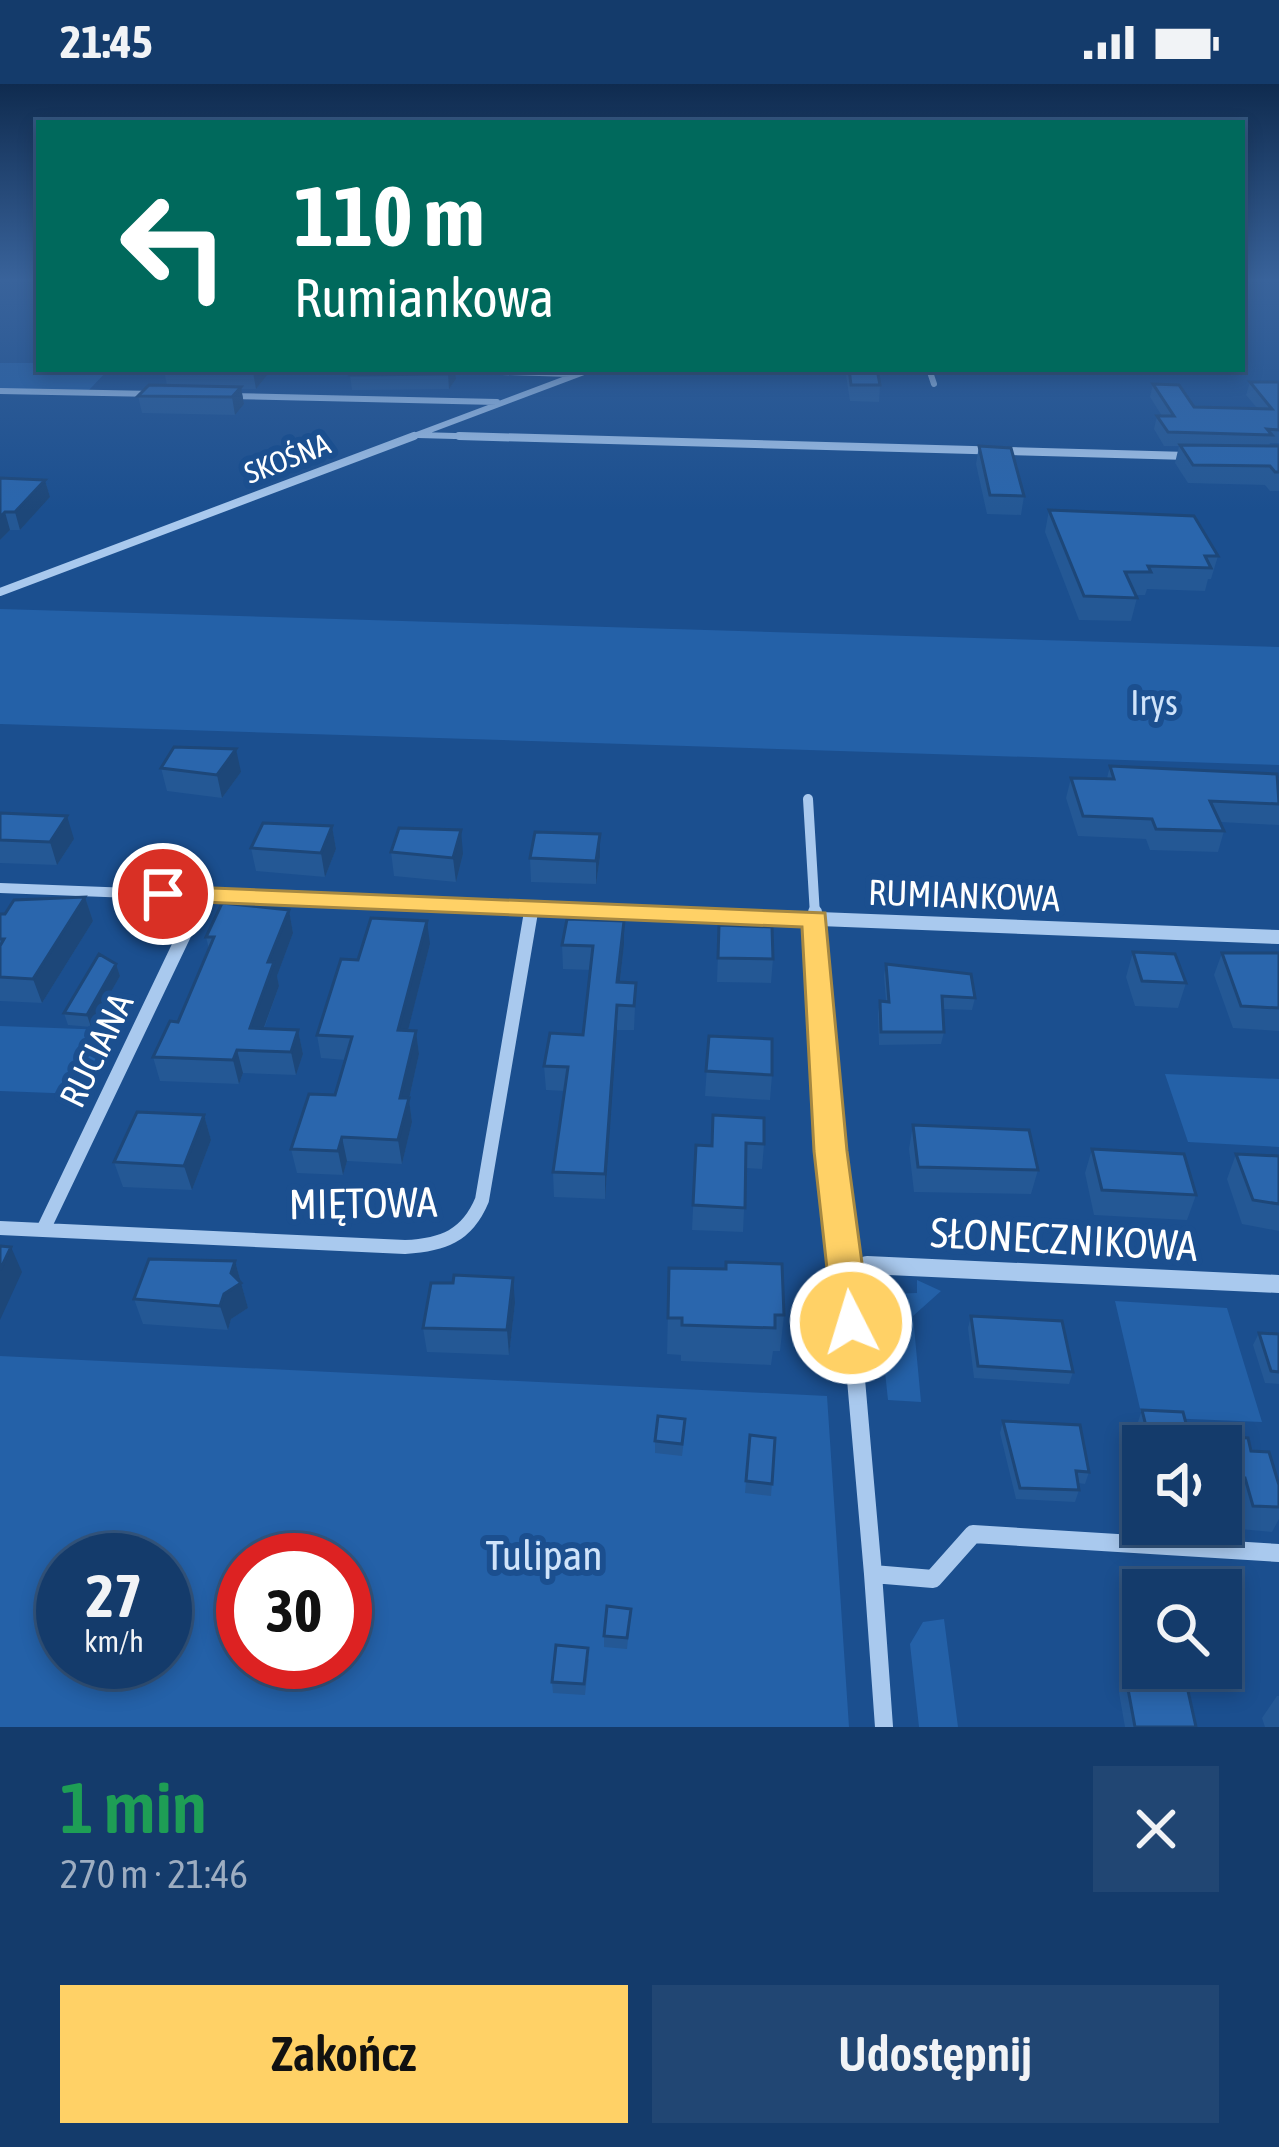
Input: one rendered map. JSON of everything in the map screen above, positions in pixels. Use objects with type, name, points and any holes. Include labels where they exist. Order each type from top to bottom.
[{"type":"street","points":[[483,372],[577,375]]},
{"type":"street","name":"SKOŚNA","points":[[0,592],[584,372]]},
{"type":"street","points":[[930,372],[934,384]]},
{"type":"street","points":[[0,391],[161,394]]},
{"type":"street","points":[[207,396],[506,402]]},
{"type":"street","points":[[418,435],[1208,456]]},
{"type":"street","points":[[808,799],[830,1151],[847,1264],[884,1727]]},
{"type":"street","name":"RUMIANKOWA","points":[[0,888],[1279,937]]},
{"type":"street","name":"RUCIANA","points":[[44,1230],[203,896]]},
{"type":"street","name":"MIĘTOWA","points":[[0,1228],[405,1247],[447,1243],[463,1235],[482,1200],[532,908]]},
{"type":"street","name":"SŁONECZNIKOWA","points":[[847,1264],[1279,1285]]},
{"type":"street","points":[[873,1574],[933,1579],[973,1534],[1279,1552]]},
{"type":"green space","points":[[0,363],[36,363],[36,372],[106,372],[88,391],[0,389]]},
{"type":"green space","name":"Irys","points":[[0,609],[1279,647],[1279,765],[0,724]]},
{"type":"green space","points":[[0,1026],[109,1030],[79,1094],[0,1091]]},
{"type":"green space","points":[[1165,1074],[1279,1079],[1279,1147],[1188,1142]]},
{"type":"green space","points":[[917,1280],[941,1291],[913,1316],[921,1402],[888,1400],[878,1306],[887,1294],[917,1293]]},
{"type":"green space","points":[[1115,1301],[1227,1308],[1262,1422],[1142,1417]]},
{"type":"green space","name":"Tulipan","points":[[0,1356],[827,1396],[849,1727],[0,1727]]},
{"type":"green space","points":[[944,1619],[958,1727],[919,1727],[910,1644],[923,1622]]},
{"type":"building","points":[[352,372],[449,372],[448,374]]},
{"type":"building","points":[[849,372],[878,372],[880,385],[851,385]]},
{"type":"building","points":[[1250,382],[1279,382],[1279,430],[1267,429],[1272,435],[1168,432],[1157,416],[1174,416],[1153,384],[1179,385],[1194,407],[1272,409]]},
{"type":"building","points":[[149,385],[241,387],[232,397],[138,396]]},
{"type":"building","points":[[1180,445],[1279,446],[1279,472],[1270,466],[1193,465]]},
{"type":"building","points":[[979,446],[1011,448],[1024,496],[990,495]]},
{"type":"building","points":[[0,478],[45,480],[15,512],[0,517]]},
{"type":"building","points":[[1049,510],[1194,516],[1218,556],[1205,556],[1211,568],[1148,566],[1151,572],[1125,572],[1137,598],[1084,596]]},
{"type":"building","points":[[174,747],[236,749],[217,775],[161,768]]},
{"type":"building","points":[[1110,766],[1277,774],[1279,804],[1210,801],[1224,831],[1156,829],[1152,819],[1083,816],[1071,778],[1114,779]]},
{"type":"building","points":[[0,813],[67,816],[50,842],[0,840]]},
{"type":"building","points":[[263,823],[332,826],[321,853],[251,848]]},
{"type":"building","points":[[399,828],[461,830],[453,858],[391,852]]},
{"type":"building","points":[[535,832],[600,834],[596,861],[530,858]]},
{"type":"building","points":[[85,897],[33,979],[0,977],[4,939],[0,939],[0,914],[14,900]]},
{"type":"building","points":[[222,903],[289,910],[268,962],[274,962],[250,1028],[298,1030],[291,1052],[237,1050],[233,1060],[153,1057],[170,1021],[178,1022],[214,937],[206,937]]},
{"type":"building","points":[[371,918],[427,921],[398,1030],[416,1031],[400,1098],[409,1098],[398,1140],[342,1137],[338,1151],[291,1149],[309,1094],[335,1095],[352,1037],[317,1035],[341,959],[358,960]]},
{"type":"building","points":[[567,919],[624,921],[617,982],[636,983],[634,1006],[617,1005],[605,1174],[553,1172],[568,1067],[544,1066],[550,1033],[583,1035],[593,946],[562,945]]},
{"type":"building","points":[[719,925],[772,927],[773,959],[718,958]]},
{"type":"building","points":[[1133,952],[1175,954],[1186,983],[1142,981]]},
{"type":"building","points":[[1222,953],[1279,953],[1279,1008],[1241,1006]]},
{"type":"building","points":[[99,954],[116,964],[87,1015],[64,1013]]},
{"type":"building","points":[[886,964],[971,974],[975,998],[942,996],[944,1032],[881,1032],[880,1001],[889,1002]]},
{"type":"building","points":[[709,1036],[772,1039],[772,1075],[706,1071]]},
{"type":"building","points":[[137,1112],[204,1115],[184,1166],[114,1162]]},
{"type":"building","points":[[713,1115],[764,1118],[764,1144],[746,1143],[745,1208],[693,1205],[696,1145],[712,1146]]},
{"type":"building","points":[[913,1125],[1029,1130],[1038,1170],[918,1167]]},
{"type":"building","points":[[1092,1149],[1184,1154],[1196,1195],[1102,1190]]},
{"type":"building","points":[[1236,1154],[1279,1156],[1279,1204],[1253,1200]]},
{"type":"building","points":[[0,1246],[11,1247],[0,1270]]},
{"type":"building","points":[[149,1259],[235,1261],[231,1273],[241,1283],[224,1294],[220,1306],[134,1299]]},
{"type":"building","points":[[726,1262],[782,1264],[784,1315],[775,1315],[775,1328],[682,1325],[682,1318],[668,1318],[669,1268],[726,1269]]},
{"type":"building","points":[[454,1275],[513,1278],[507,1330],[423,1328],[431,1283],[453,1283]]},
{"type":"building","points":[[971,1316],[1062,1321],[1073,1372],[978,1366]]},
{"type":"building","points":[[1259,1333],[1279,1334],[1279,1372],[1271,1371]]},
{"type":"building","points":[[1142,1410],[1183,1412],[1186,1425],[1146,1425]]},
{"type":"building","points":[[658,1416],[685,1419],[682,1444],[655,1441]]},
{"type":"building","points":[[1003,1421],[1080,1425],[1089,1472],[1076,1471],[1079,1490],[1020,1488]]},
{"type":"building","points":[[750,1435],[775,1438],[772,1484],[746,1481]]},
{"type":"building","points":[[1242,1438],[1248,1438],[1251,1451],[1269,1452],[1279,1485],[1279,1507],[1253,1506]]},
{"type":"building","points":[[607,1606],[631,1609],[627,1638],[604,1636]]},
{"type":"building","points":[[556,1645],[588,1648],[584,1684],[552,1682]]},
{"type":"building","points":[[1128,1689],[1188,1689],[1196,1727],[1135,1727]]},
{"type":"route","points":[[163,894],[815,919],[830,1151],[851,1323]]}]
